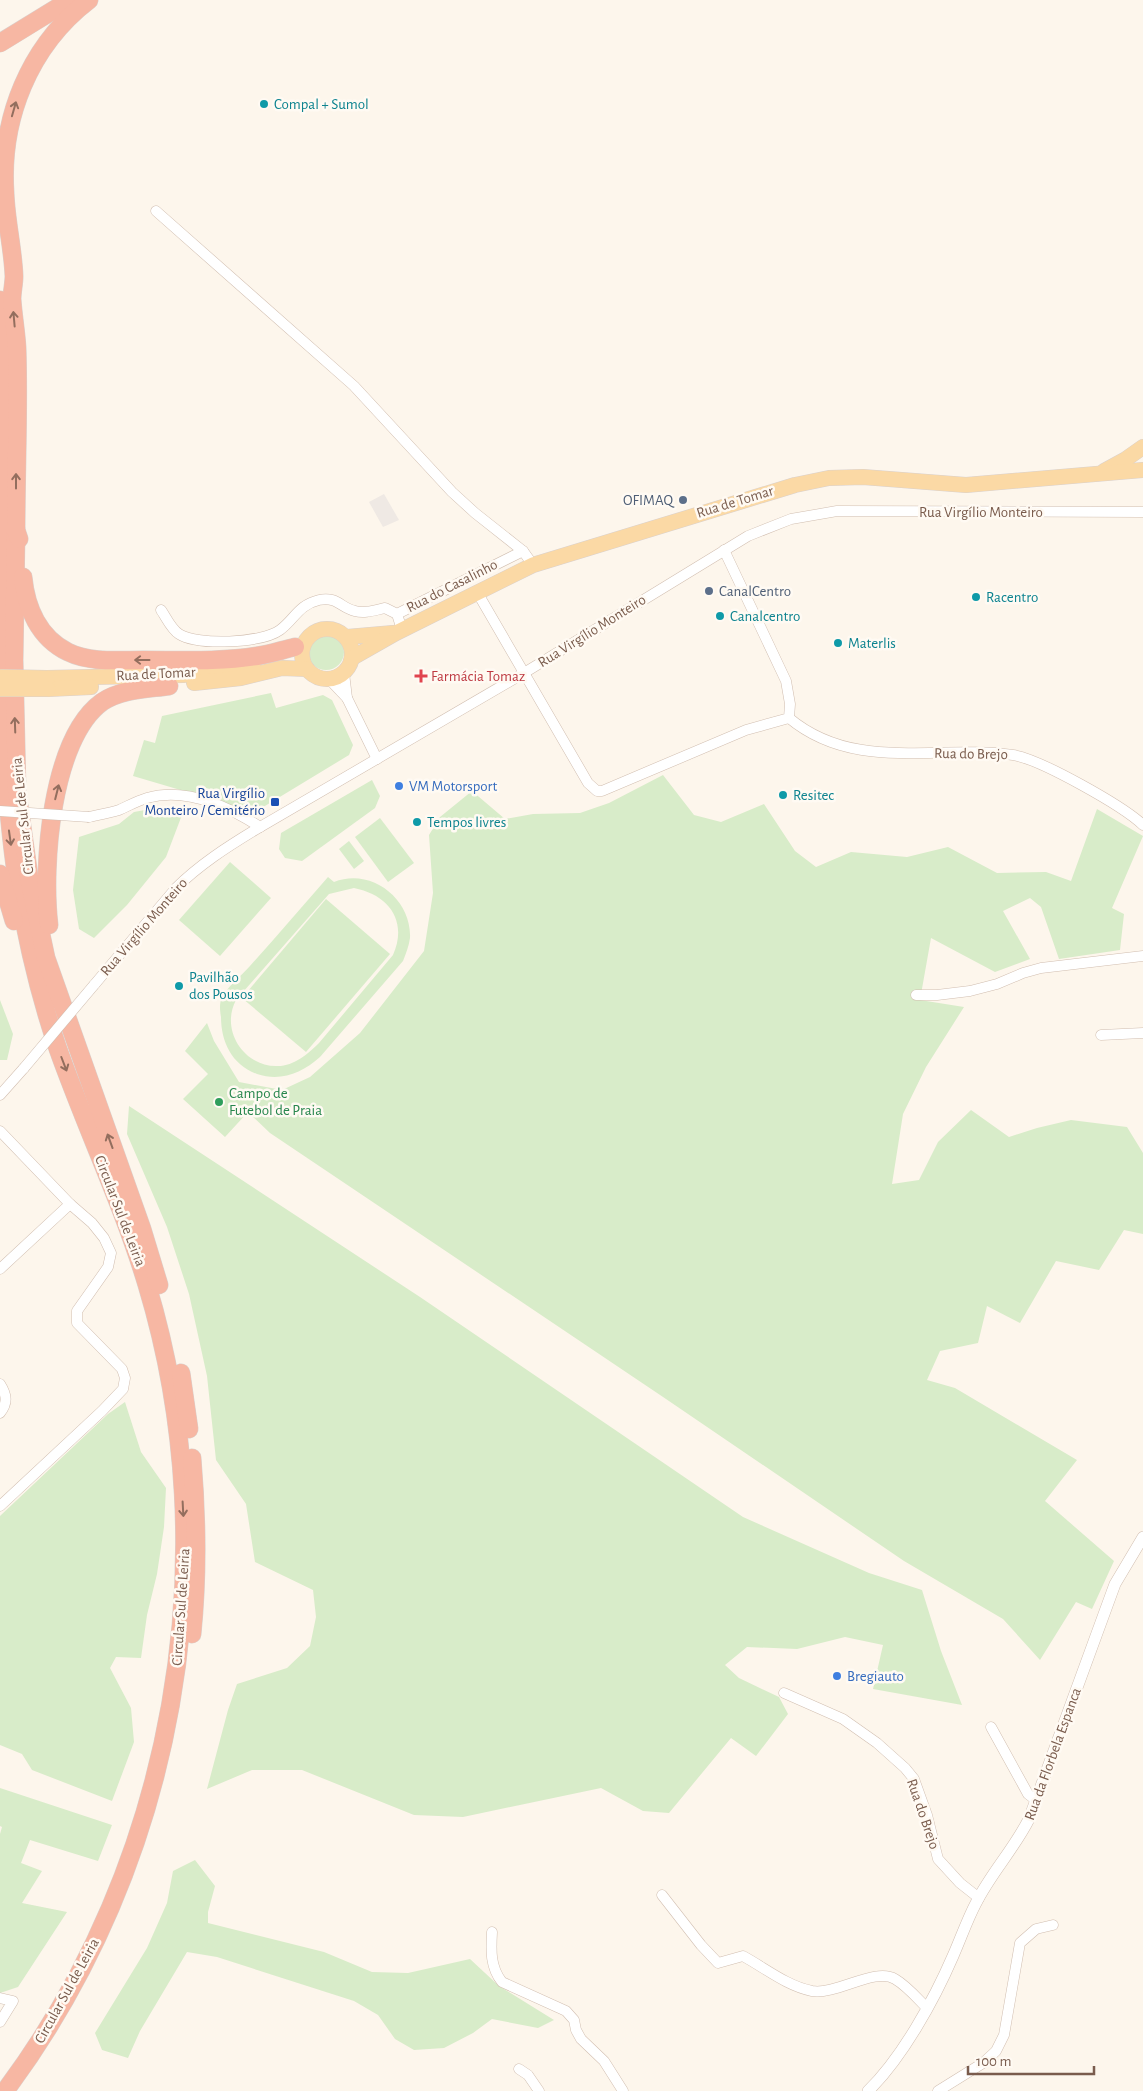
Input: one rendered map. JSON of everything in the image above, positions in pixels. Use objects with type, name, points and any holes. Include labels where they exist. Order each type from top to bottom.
[{"type":"highway","points":[[0,34],[57,0]]},
{"type":"highway","points":[[0,43],[70,0]]},
{"type":"highway","points":[[6,298],[14,276],[4,190],[5,151],[12,115],[27,75],[40,50],[64,21],[88,0]]},
{"type":"highway","points":[[0,229],[6,298]]},
{"type":"highway","name":"Circular Sul de Leiria","points":[[5,2091],[53,2020],[77,1977],[104,1922],[141,1828],[156,1776],[177,1673],[185,1558],[181,1458],[170,1380],[155,1313],[140,1264],[60,1053],[46,958],[35,908],[17,791],[14,660],[16,348],[6,298]]},
{"type":"highway","name":"Circular Sul de Leiria","points":[[6,298],[0,662],[3,756],[8,823],[18,888],[51,999],[142,1229],[172,1332],[181,1372],[192,1456],[197,1560],[195,1609],[187,1683],[169,1772],[149,1838],[132,1886],[98,1963],[62,2027],[20,2091]]},
{"type":"highway","points":[[16,530],[23,554],[24,591],[32,615],[46,636],[69,653],[84,658],[117,660],[194,660],[258,656],[300,644]]},
{"type":"highway","points":[[51,999],[45,874],[55,800],[70,746],[81,723],[104,702],[128,692],[168,686]]},
{"type":"highway","points":[[0,874],[35,990],[51,999]]},
{"type":"main road","name":"Rua de Tomar","points":[[1095,474],[1118,464],[1143,447]]},
{"type":"main road","name":"Rua de Tomar","points":[[352,658],[399,631],[533,565],[773,490],[829,478],[863,477],[966,485],[1143,470]]},
{"type":"main road","name":"Rua de Tomar","points":[[0,689],[47,683],[183,675],[258,662],[276,657],[300,644],[318,630],[326,628],[341,632],[347,637],[399,631]]},
{"type":"main road","points":[[329,679],[344,673],[352,658],[352,651],[347,637]]},
{"type":"main road","points":[[300,644],[307,669]]},
{"type":"main road","name":"Rua de Tomar","points":[[0,677],[47,683],[168,686],[241,678],[282,668],[307,669],[317,677],[329,679]]},
{"type":"street","points":[[156,211],[354,386],[452,492],[523,551],[533,565]]},
{"type":"street","name":"Rua Virgílio Monteiro","points":[[0,1095],[184,881],[220,853],[260,827],[524,673],[748,536],[779,522],[827,512],[1143,512]]},
{"type":"street","points":[[477,592],[588,783],[596,791],[609,790],[746,730],[789,718],[790,704],[786,681],[724,550]]},
{"type":"street","name":"Rua do Casalinho","points":[[399,631],[397,614],[523,551]]},
{"type":"street","points":[[161,610],[179,634],[200,640],[232,642],[251,640],[273,634],[282,629],[300,608],[320,600],[339,602],[353,611],[371,612],[385,608],[397,614]]},
{"type":"street","points":[[344,673],[347,698]]},
{"type":"street","points":[[329,679],[347,698],[377,758]]},
{"type":"street","name":"Rua do Brejo","points":[[789,718],[804,730],[825,739],[864,751],[892,754],[994,752],[1016,755],[1069,778],[1132,816],[1143,825]]},
{"type":"street","points":[[0,811],[89,817],[117,810],[149,798],[175,795],[217,804],[239,814],[260,827]]},
{"type":"street","points":[[916,995],[937,995],[970,991],[997,984],[1041,968],[1143,956]]},
{"type":"street","points":[[1101,1035],[1143,1033]]},
{"type":"street","points":[[0,1131],[104,1238],[111,1253],[108,1267],[77,1311],[77,1322],[122,1368],[124,1378],[122,1389],[102,1411],[0,1506]]},
{"type":"street","points":[[0,1269],[70,1204]]},
{"type":"street","points":[[0,1384],[7,1398],[0,1414]]},
{"type":"street","name":"Rua da Florbela Espanca","points":[[868,2091],[892,2062],[927,2008],[954,1956],[979,1898],[1020,1837],[1037,1801],[1114,1584],[1143,1536]]},
{"type":"street","name":"Rua do Brejo","points":[[784,1693],[843,1719],[877,1743],[906,1768],[914,1779],[929,1823],[938,1859],[954,1877],[979,1898]]},
{"type":"street","points":[[991,1727],[1028,1794],[1037,1801]]},
{"type":"street","points":[[662,1895],[701,1945],[718,1963],[743,1956],[769,1973],[813,1991],[838,1988],[874,1977],[886,1976],[894,1979],[927,2008]]},
{"type":"street","points":[[938,2091],[989,2059],[996,2051],[1004,2035],[1020,1943],[1036,1929],[1053,1925]]},
{"type":"street","points":[[492,1932],[492,1964],[496,1976],[505,1984],[566,2011],[574,2020],[578,2034],[604,2061],[623,2091]]},
{"type":"street","points":[[0,1998],[13,2001],[0,2022]]},
{"type":"street","points":[[519,2069],[528,2075],[539,2091]]},
{"type":"shaded area","points":[[384,494],[399,520],[383,527],[369,502]]},
{"type":"green space","points":[[326,634],[333,635],[339,639],[343,645],[343,659],[339,665],[333,669],[326,670],[319,669],[313,665],[309,659],[308,652],[309,645],[313,639],[319,635]]},
{"type":"green space","points":[[271,693],[276,708],[323,695],[332,700],[353,745],[349,755],[255,812],[133,776],[144,740],[155,743],[162,716]]},
{"type":"green space","points":[[663,775],[694,815],[721,822],[764,804],[795,851],[816,867],[851,852],[907,857],[948,847],[997,873],[1046,872],[1071,881],[1097,809],[1143,836],[1112,908],[1124,914],[1120,950],[1059,959],[1041,907],[1030,898],[1003,911],[1030,959],[995,972],[931,938],[920,1000],[964,1007],[926,1067],[903,1114],[892,1184],[919,1180],[938,1142],[971,1110],[1009,1137],[1071,1120],[1127,1127],[1143,1153],[1143,1234],[1124,1230],[1099,1270],[1056,1261],[1020,1323],[987,1306],[978,1343],[940,1351],[927,1380],[955,1388],[1077,1460],[1045,1501],[1114,1561],[1092,1609],[1076,1602],[1040,1660],[1003,1619],[904,1561],[270,1133],[248,1112],[225,1137],[183,1099],[208,1074],[185,1051],[207,1023],[214,1041],[239,1082],[282,1090],[310,1077],[360,1033],[424,951],[433,893],[429,835],[440,817],[472,791],[505,819],[533,814],[580,813],[609,803]]},
{"type":"green space","points":[[372,780],[380,796],[375,808],[302,861],[285,858],[279,849],[281,833]]},
{"type":"green space","points":[[167,806],[185,807],[166,857],[127,905],[94,938],[79,929],[73,890],[79,837],[119,824],[134,812]]},
{"type":"green space","points":[[380,818],[414,863],[388,882],[355,837]]},
{"type":"green space","points":[[349,841],[364,861],[354,869],[339,849]]},
{"type":"green space","points":[[230,862],[271,898],[220,956],[179,920]]},
{"type":"green space","points":[[328,877],[334,882],[362,879],[375,883],[397,899],[409,924],[410,938],[407,950],[403,961],[313,1063],[298,1072],[283,1076],[274,1077],[257,1074],[241,1065],[226,1044],[223,1035],[221,1000],[224,994]],"holes":[[[354,888],[366,891],[386,903],[392,911],[398,931],[393,955],[319,1043],[305,1055],[294,1062],[282,1066],[264,1064],[254,1060],[245,1053],[233,1034],[231,1023],[232,1011],[236,1000],[329,894]]]},
{"type":"green space","points":[[326,899],[390,954],[306,1052],[242,998]]},
{"type":"green space","points":[[0,1000],[13,1034],[7,1060],[0,1060]]},
{"type":"green space","points":[[129,1106],[420,1297],[743,1517],[869,1573],[922,1590],[941,1651],[962,1705],[873,1689],[883,1645],[845,1637],[797,1649],[747,1647],[725,1665],[739,1678],[779,1697],[788,1714],[756,1756],[731,1738],[669,1813],[643,1811],[601,1788],[463,1817],[414,1815],[302,1770],[252,1770],[207,1789],[228,1710],[237,1684],[287,1668],[310,1646],[316,1617],[313,1590],[255,1562],[246,1504],[216,1460],[207,1376],[189,1294],[167,1227],[127,1134]]},
{"type":"green space","points":[[125,1402],[141,1452],[166,1488],[164,1527],[157,1574],[147,1615],[141,1658],[116,1657],[110,1668],[131,1708],[134,1742],[112,1801],[32,1770],[22,1754],[0,1745],[0,1516],[108,1414]]},
{"type":"green space","points":[[0,1788],[112,1825],[98,1861],[30,1840],[21,1863],[42,1871],[22,1903],[67,1912],[18,1987],[0,1993],[0,1834],[2,1827],[0,1826]]},
{"type":"green space","points":[[195,1860],[215,1886],[208,1912],[208,1923],[324,1952],[372,1972],[408,1973],[470,1959],[499,1986],[554,2020],[538,2028],[492,2019],[473,2033],[444,2048],[414,2050],[395,2039],[378,2015],[354,2001],[217,1957],[187,1952],[140,2031],[128,2058],[102,2050],[95,2033],[147,1948],[167,1903],[173,1871]]},
{"type":"place","name":"Compal + Sumol","points":[[264,104]]},
{"type":"place","name":"OFIMAQ","points":[[683,500]]},
{"type":"place","name":"CanalCentro","points":[[709,591]]},
{"type":"place","name":"Racentro","points":[[976,597]]},
{"type":"place","name":"Canalcentro","points":[[720,616]]},
{"type":"place","name":"Materlis","points":[[838,643]]},
{"type":"place","name":"Farmácia Tomaz","points":[[421,676]]},
{"type":"place","name":"VM Motorsport","points":[[399,786]]},
{"type":"place","name":"Resitec","points":[[783,795]]},
{"type":"place","name":"Rua Virgílio Monteiro / Cemitério","points":[[275,802]]},
{"type":"place","name":"Tempos livres","points":[[417,822]]},
{"type":"place","name":"Pavilhão dos Pousos","points":[[179,986]]},
{"type":"place","name":"Campo de Futebol de Praia","points":[[219,1102]]},
{"type":"place","name":"Bregiauto","points":[[837,1676]]}]
